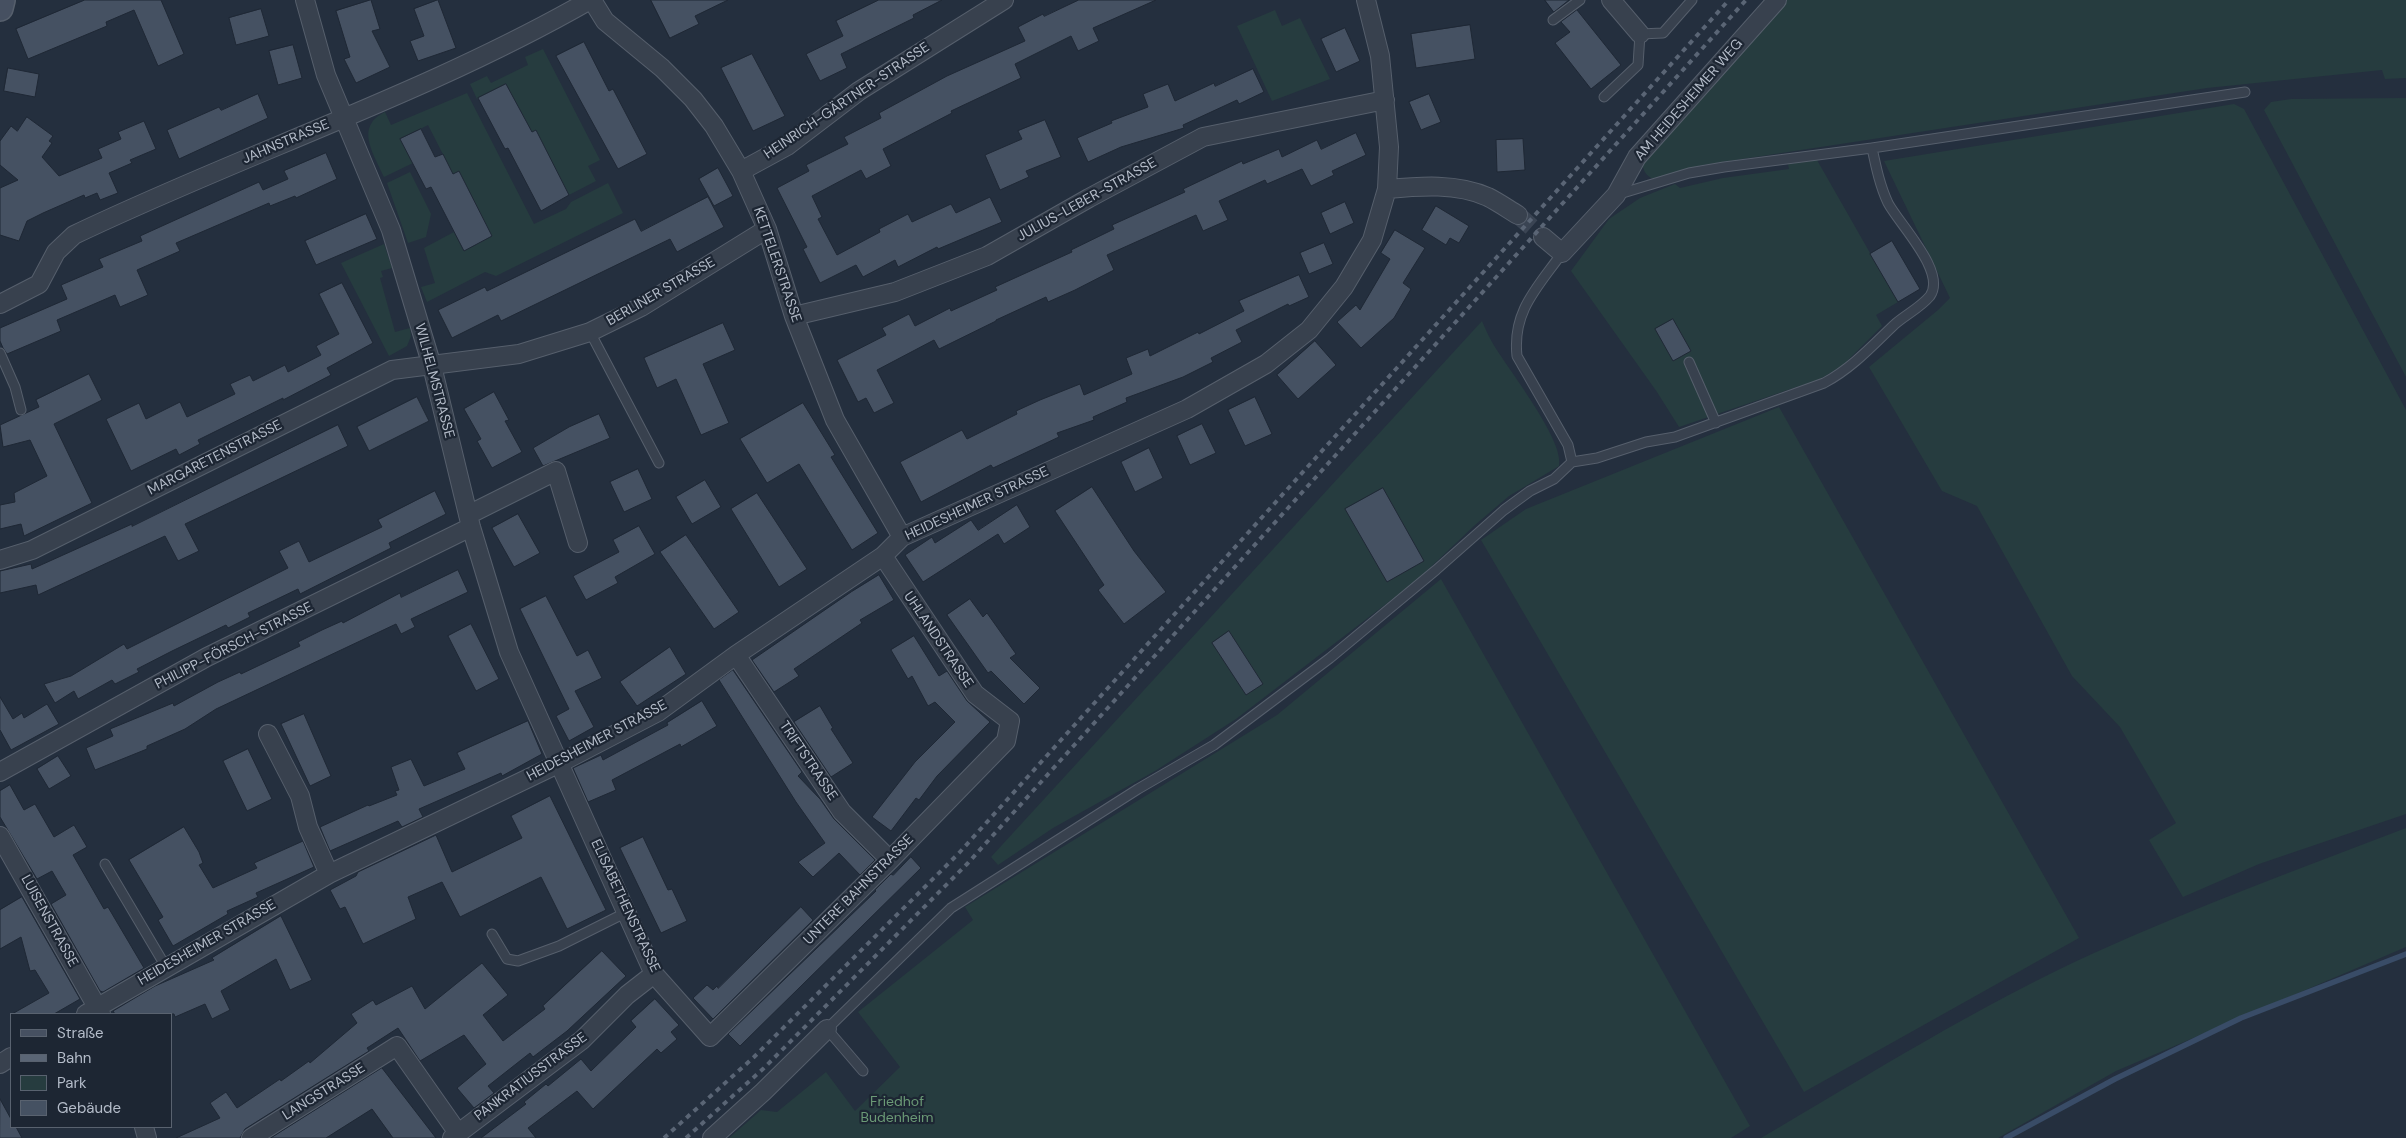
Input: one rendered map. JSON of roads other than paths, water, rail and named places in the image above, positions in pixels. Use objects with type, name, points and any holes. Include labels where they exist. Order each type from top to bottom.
[{"type":"main road","points":[[0,8],[2,0]]},
{"type":"street","name":"WILHELMSTRASSE","points":[[305,0],[326,75],[391,230],[432,366],[470,521],[509,652],[560,763]]},
{"type":"street","name":"JAHNSTRASSE","points":[[0,304],[29,291],[39,284],[56,252],[74,234],[458,69],[538,30],[591,0]]},
{"type":"street","name":"KETTELERSTRASSE","points":[[591,0],[605,20],[662,68],[693,99],[714,126],[741,171],[768,229],[794,316],[835,420],[902,537]]},
{"type":"street","name":"HEINRICH-GÄRTNER-STRASSE","points":[[741,171],[787,146],[860,91],[1004,0]]},
{"type":"street","name":"HEIDESHEIMER STRASSE","points":[[95,1012],[166,966],[329,874],[560,763],[658,712],[736,655],[883,556],[902,537],[1187,409],[1266,364],[1309,330],[1344,287],[1372,240],[1387,189],[1389,147],[1385,100],[1380,56],[1366,0]]},
{"type":"street","points":[[1611,0],[1640,34]]},
{"type":"street","name":"AM HEIDESHEIMER WEG","points":[[1562,253],[1616,195],[1638,156],[1778,0]]},
{"type":"street","name":"JULIUS-LEBER-STRASSE","points":[[794,316],[895,292],[986,256],[1088,198],[1203,137],[1385,100]]},
{"type":"street","points":[[1387,189],[1418,186],[1457,188],[1487,197],[1518,215]]},
{"type":"street","name":"BERLINER STRASSE","points":[[432,366],[519,354],[590,332],[641,307],[768,229]]},
{"type":"street","points":[[1543,237],[1562,253]]},
{"type":"street","name":"MARGARETENSTRASSE","points":[[0,560],[32,550],[392,370],[432,366]]},
{"type":"street","name":"PHILIPP-FÖRSCH-STRASSE","points":[[0,772],[207,657],[470,521],[556,471],[578,543]]},
{"type":"street","name":"UHLANDSTRASSE","points":[[883,556],[975,694],[1010,721],[1006,741]]},
{"type":"street","name":"TRIFTSTRASSE","points":[[736,655],[842,812],[890,860]]},
{"type":"street","points":[[268,734],[300,796],[308,827],[329,874]]},
{"type":"street","name":"UNTERE BAHNSTRASSE","points":[[710,1037],[890,860],[1006,741]]},
{"type":"street","name":"ELISABETHENSTRASSE","points":[[560,763],[654,974],[710,1037]]},
{"type":"street","name":"LUISENSTRASSE","points":[[2,846],[95,1012]]},
{"type":"street","name":"PANKRATIUSSTRASSE","points":[[455,1136],[582,1040],[627,995],[654,974]]},
{"type":"street","points":[[712,1138],[827,1029]]},
{"type":"street","name":"LANGSTRASSE","points":[[251,1138],[397,1046],[455,1136]]},
{"type":"lane","points":[[1553,20],[1580,0]]},
{"type":"lane","points":[[1604,97],[1638,65],[1640,34],[1663,33],[1692,0]]},
{"type":"lane","points":[[1616,195],[1689,173],[1872,148],[2244,92]]},
{"type":"lane","points":[[863,1071],[827,1029],[951,908],[1138,790],[1214,745],[1330,658],[1436,570],[1504,510],[1530,491],[1554,479],[1572,462],[1597,458],[1646,442],[1675,437],[1824,382],[1841,374],[1896,323],[1930,295],[1934,285],[1932,269],[1888,203],[1877,174],[1872,148]]},
{"type":"lane","points":[[1562,253],[1526,303],[1518,321],[1515,340],[1516,356],[1568,445],[1572,462]]},
{"type":"lane","points":[[590,332],[659,463]]},
{"type":"lane","points":[[0,353],[15,387],[21,410]]},
{"type":"lane","points":[[1689,362],[1716,423]]},
{"type":"lane","points":[[105,864],[166,966]]},
{"type":"lane","points":[[492,934],[507,958],[518,961],[560,946],[627,912]]},
{"type":"waterway","points":[[2006,1138],[2115,1079],[2241,1018],[2406,954]]},
{"type":"tunnel","points":[[1518,215],[1543,237]]},
{"type":"railway","points":[[664,1138],[754,1057],[959,853],[1729,0]]},
{"type":"railway","points":[[686,1138],[764,1068],[968,863],[1746,0]]},
{"type":"park label","name":"Friedhof Budenheim","points":[[897,1110]]}]
